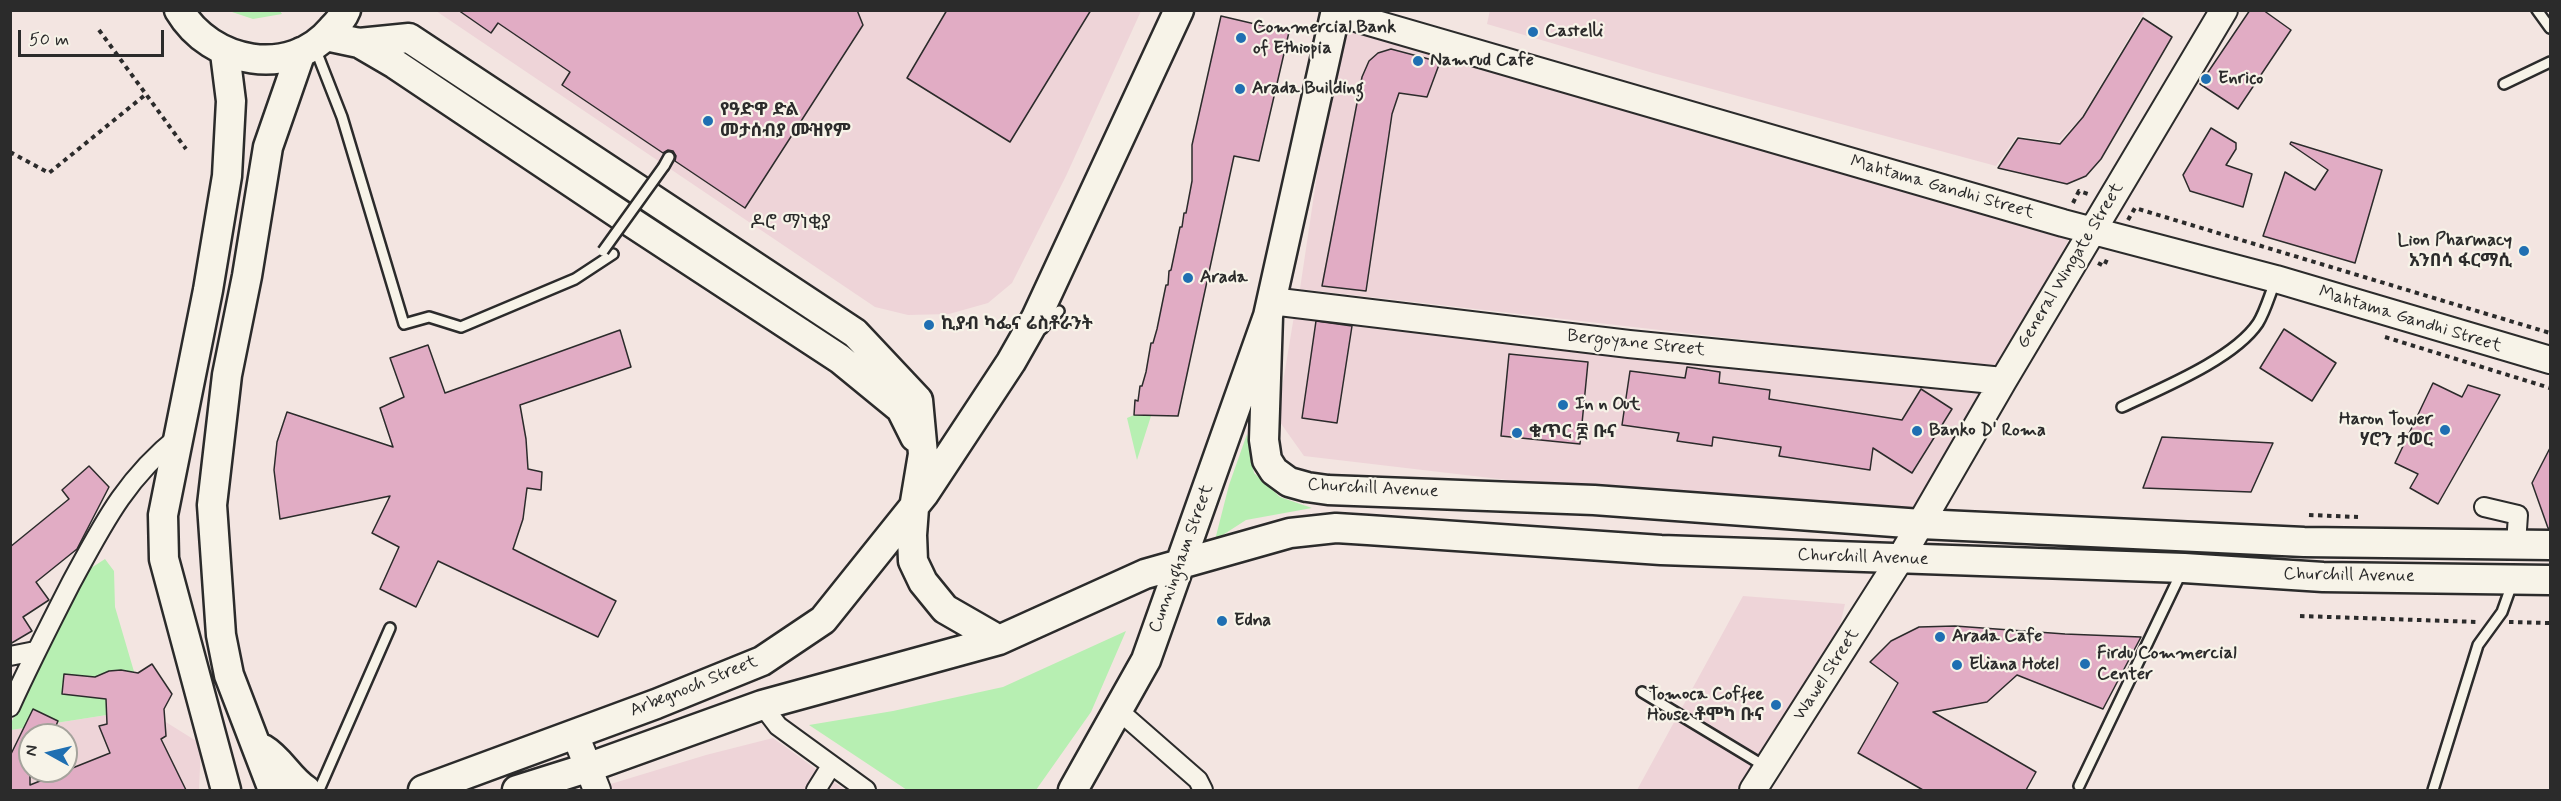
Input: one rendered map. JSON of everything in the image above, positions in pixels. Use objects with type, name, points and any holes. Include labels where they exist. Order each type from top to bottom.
[{"type":"main road","points":[[179,10],[192,29],[207,43],[225,53],[250,60],[276,59],[314,45],[359,43],[395,64],[618,214],[840,358],[900,409],[923,454],[914,508],[913,561],[923,582],[945,609],[999,640]]},
{"type":"main road","points":[[273,790],[229,675],[221,635],[212,505],[227,375],[248,276],[268,147],[314,45],[346,10]]},
{"type":"main road","name":"Arbegnoch Street","points":[[423,790],[656,704],[762,660],[824,620],[914,508],[1011,362],[1036,318],[1179,10]]},
{"type":"main road","name":"General Wingate Street","points":[[1921,524],[2003,381],[2224,10]]},
{"type":"main road","name":"Mahtama Gandhi Street","points":[[1336,11],[2092,231],[2276,279],[2549,356]]},
{"type":"main road","name":"Cunningham Street","points":[[1073,790],[1146,660],[1269,309],[1336,11]]},
{"type":"main road","points":[[225,53],[231,100],[227,176],[208,290],[163,515],[164,559],[226,790]]},
{"type":"main road","name":"Cunningham Street","points":[[1264,441],[1269,309]]},
{"type":"main road","name":"Bergoyane Street","points":[[1269,309],[2003,381]]},
{"type":"main road","name":"Churchill Avenue","points":[[1264,441],[1267,460],[1274,471],[1289,482],[1307,488],[1594,500],[1921,524],[2304,542],[2550,545]]},
{"type":"main road","name":"Wawel Street","points":[[1753,790],[1921,524]]},
{"type":"main road","name":"Churchill Avenue","points":[[999,640],[1145,574],[1274,537],[1336,528],[1599,548],[2184,568],[2323,577],[2550,580]]},
{"type":"main road","name":"Arbegnoch Street","points":[[517,790],[592,779],[762,705],[999,640]]},
{"type":"main road","points":[[209,732],[214,790]]},
{"type":"main road","points":[[575,734],[592,779]]},
{"type":"main road","points":[[254,743],[270,753],[298,786],[306,790]]},
{"type":"street","points":[[10,707],[35,651],[122,492],[179,436]]},
{"type":"street","points":[[2484,507],[2518,515],[2516,544]]},
{"type":"street","points":[[10,656],[35,651]]},
{"type":"street","points":[[762,705],[778,726],[866,790]]},
{"type":"street","points":[[1118,710],[1198,780],[1203,790]]},
{"type":"street","points":[[816,790],[831,766]]},
{"type":"lane","points":[[2537,10],[2550,28]]},
{"type":"lane","points":[[314,45],[342,117],[405,324],[429,316],[461,327],[575,279],[608,252],[667,162]]},
{"type":"lane","points":[[2504,84],[2550,62]]},
{"type":"lane","points":[[2122,407],[2183,378],[2228,352],[2258,323],[2276,279]]},
{"type":"lane","points":[[1011,362],[1059,311]]},
{"type":"lane","points":[[2079,786],[2184,568]]},
{"type":"lane","points":[[2433,790],[2478,645],[2502,612],[2514,579]]},
{"type":"lane","points":[[319,790],[390,628]]},
{"type":"lane","points":[[1642,692],[1766,767]]},
{"type":"path","points":[[99,30],[186,149]]},
{"type":"path","points":[[10,152],[49,173],[145,95]]},
{"type":"path","points":[[2300,616],[2550,624]]},
{"type":"shaded area","points":[[1490,10],[2145,11],[2081,118],[2058,142],[2017,136],[1996,166],[1653,73],[1487,24]]},
{"type":"shaded area","points":[[436,11],[1141,11],[1066,176],[1012,283],[988,303],[949,314],[908,315],[875,307]]},
{"type":"shaded area","points":[[1341,13],[2074,229],[2002,369],[1300,289]]},
{"type":"shaded area","points":[[1296,304],[1994,380],[1912,519],[1754,509],[1304,456],[1277,418]]},
{"type":"shaded area","points":[[1743,596],[1845,604],[1832,659],[1758,790],[1637,790]]},
{"type":"shaded area","points":[[145,709],[201,744],[199,790],[11,790],[11,730],[18,729],[18,783],[78,783],[78,723],[56,723]]},
{"type":"shaded area","points":[[773,738],[845,790],[591,790],[706,755]]},
{"type":"green space","points":[[229,11],[280,11],[282,14],[253,19]]},
{"type":"green space","points":[[1134,415],[1151,416],[1137,460],[1127,418]]},
{"type":"green space","points":[[1247,434],[1254,473],[1280,497],[1312,508],[1246,520],[1215,540],[1229,485]]},
{"type":"green space","points":[[105,559],[114,571],[115,607],[145,709],[56,723],[18,723],[18,729],[11,730],[11,723],[88,570]]},
{"type":"green space","points":[[1126,631],[1091,712],[1036,790],[907,790],[809,725],[893,711],[1003,687]]},
{"type":"building","name":"የዓድዋ ድል መታሰብያ ሙዝየም","points":[[458,10],[857,10],[863,25],[745,208],[675,161],[676,156],[673,151],[668,150],[663,153],[562,85],[570,72],[498,23],[491,33]]},
{"type":"building","points":[[947,10],[1091,10],[1010,142],[907,78]]},
{"type":"building","points":[[2250,10],[2263,10],[2291,30],[2238,109],[2200,84]]},
{"type":"building","points":[[1221,16],[1289,32],[1259,161],[1234,156],[1178,416],[1134,415],[1135,400],[1138,401],[1140,386],[1142,386],[1146,372],[1180,227],[1182,227],[1184,213],[1186,213],[1192,181],[1192,145]]},
{"type":"building","points":[[2143,18],[2172,37],[2101,159],[2086,176],[2067,184],[1998,168],[2018,138],[2060,144],[2083,117]]},
{"type":"building","points":[[1391,49],[1440,62],[1427,97],[1399,93],[1392,114],[1366,291],[1322,286],[1362,77],[1369,61],[1378,53]]},
{"type":"building","points":[[2211,128],[2236,143],[2236,149],[2226,165],[2252,174],[2243,207],[2190,191],[2183,175]]},
{"type":"building","points":[[2291,142],[2382,170],[2355,263],[2263,236],[2285,172],[2315,190],[2328,170],[2290,144]]},
{"type":"building","points":[[1316,321],[1352,326],[1337,423],[1302,418]]},
{"type":"building","points":[[2284,329],[2336,363],[2312,401],[2260,368]]},
{"type":"building","points":[[620,330],[631,367],[520,405],[528,469],[542,472],[541,490],[527,488],[523,519],[513,549],[616,601],[598,637],[438,561],[416,607],[380,589],[399,547],[372,533],[390,496],[280,519],[274,470],[277,442],[287,412],[393,447],[380,408],[404,397],[390,358],[428,345],[445,393]]},
{"type":"building","points":[[1509,354],[1588,362],[1580,444],[1501,436]]},
{"type":"building","points":[[1687,367],[1720,372],[1719,383],[1770,390],[1769,399],[1902,420],[1921,389],[1952,409],[1912,473],[1873,448],[1870,470],[1779,456],[1781,447],[1713,437],[1712,446],[1677,441],[1679,433],[1622,425],[1630,371],[1685,378]]},
{"type":"building","name":"Haron Tower ሃሮን ታወር","points":[[2433,383],[2462,397],[2468,385],[2500,395],[2438,504],[2410,488],[2418,474],[2395,463]]},
{"type":"building","points":[[2162,437],[2273,443],[2251,492],[2143,488]]},
{"type":"building","points":[[2550,448],[2550,529],[2532,483]]},
{"type":"building","points":[[89,466],[109,487],[77,549],[36,582],[49,600],[23,617],[32,631],[10,644],[10,547],[69,499],[62,490]]},
{"type":"building","points":[[1955,626],[2141,637],[2103,709],[2017,675],[1987,702],[1933,712],[2036,772],[2026,790],[1923,790],[1858,753],[1898,683],[1870,662],[1891,641],[1919,627]]},
{"type":"building","points":[[152,664],[172,694],[164,709],[166,736],[161,739],[186,790],[10,790],[10,756],[18,740],[18,783],[30,783],[30,785],[78,783],[78,766],[110,753],[99,726],[107,724],[106,699],[62,694],[64,674],[95,677],[109,671],[121,670],[138,673]]},
{"type":"building","points":[[33,709],[58,721],[57,723],[26,723]]},
{"type":"place","name":"Castelli","points":[[1533,32]]},
{"type":"place","name":"Commercial Bank of Ethiopia","points":[[1241,38]]},
{"type":"place","name":"Namrud Cafe","points":[[1418,61]]},
{"type":"place","name":"Enrico","points":[[2206,79]]},
{"type":"place","name":"Arada Building","points":[[1240,89]]},
{"type":"place","name":"የዓድዋ ድል መታሰብያ ሙዝየም","points":[[708,121]]},
{"type":"place","name":"Lion Pharmacy አንበሳ ፋርማሲ","points":[[2524,251]]},
{"type":"place","name":"Arada","points":[[1188,278]]},
{"type":"place","name":"ኪያብ ካፌና ሬስቶራንት","points":[[929,325]]},
{"type":"place","name":"In n Out","points":[[1563,405]]},
{"type":"place","name":"Haron Tower ሃሮን ታወር","points":[[2445,430]]},
{"type":"place","name":"Banko D' Roma","points":[[1917,431]]},
{"type":"place","name":"ቁጥር ፰ ቡና","points":[[1517,433]]},
{"type":"place","name":"Edna","points":[[1222,621]]},
{"type":"place","name":"Arada Cafe","points":[[1940,637]]},
{"type":"place","name":"Firdu Commercial Center","points":[[2085,664]]},
{"type":"place","name":"Eliana Hotel","points":[[1957,665]]},
{"type":"place","name":"Tomoca Coffee House ቶሞካ ቡና","points":[[1776,705]]},
{"type":"district","name":"ዶሮ ማነቂያ","points":[[791,224]]}]
